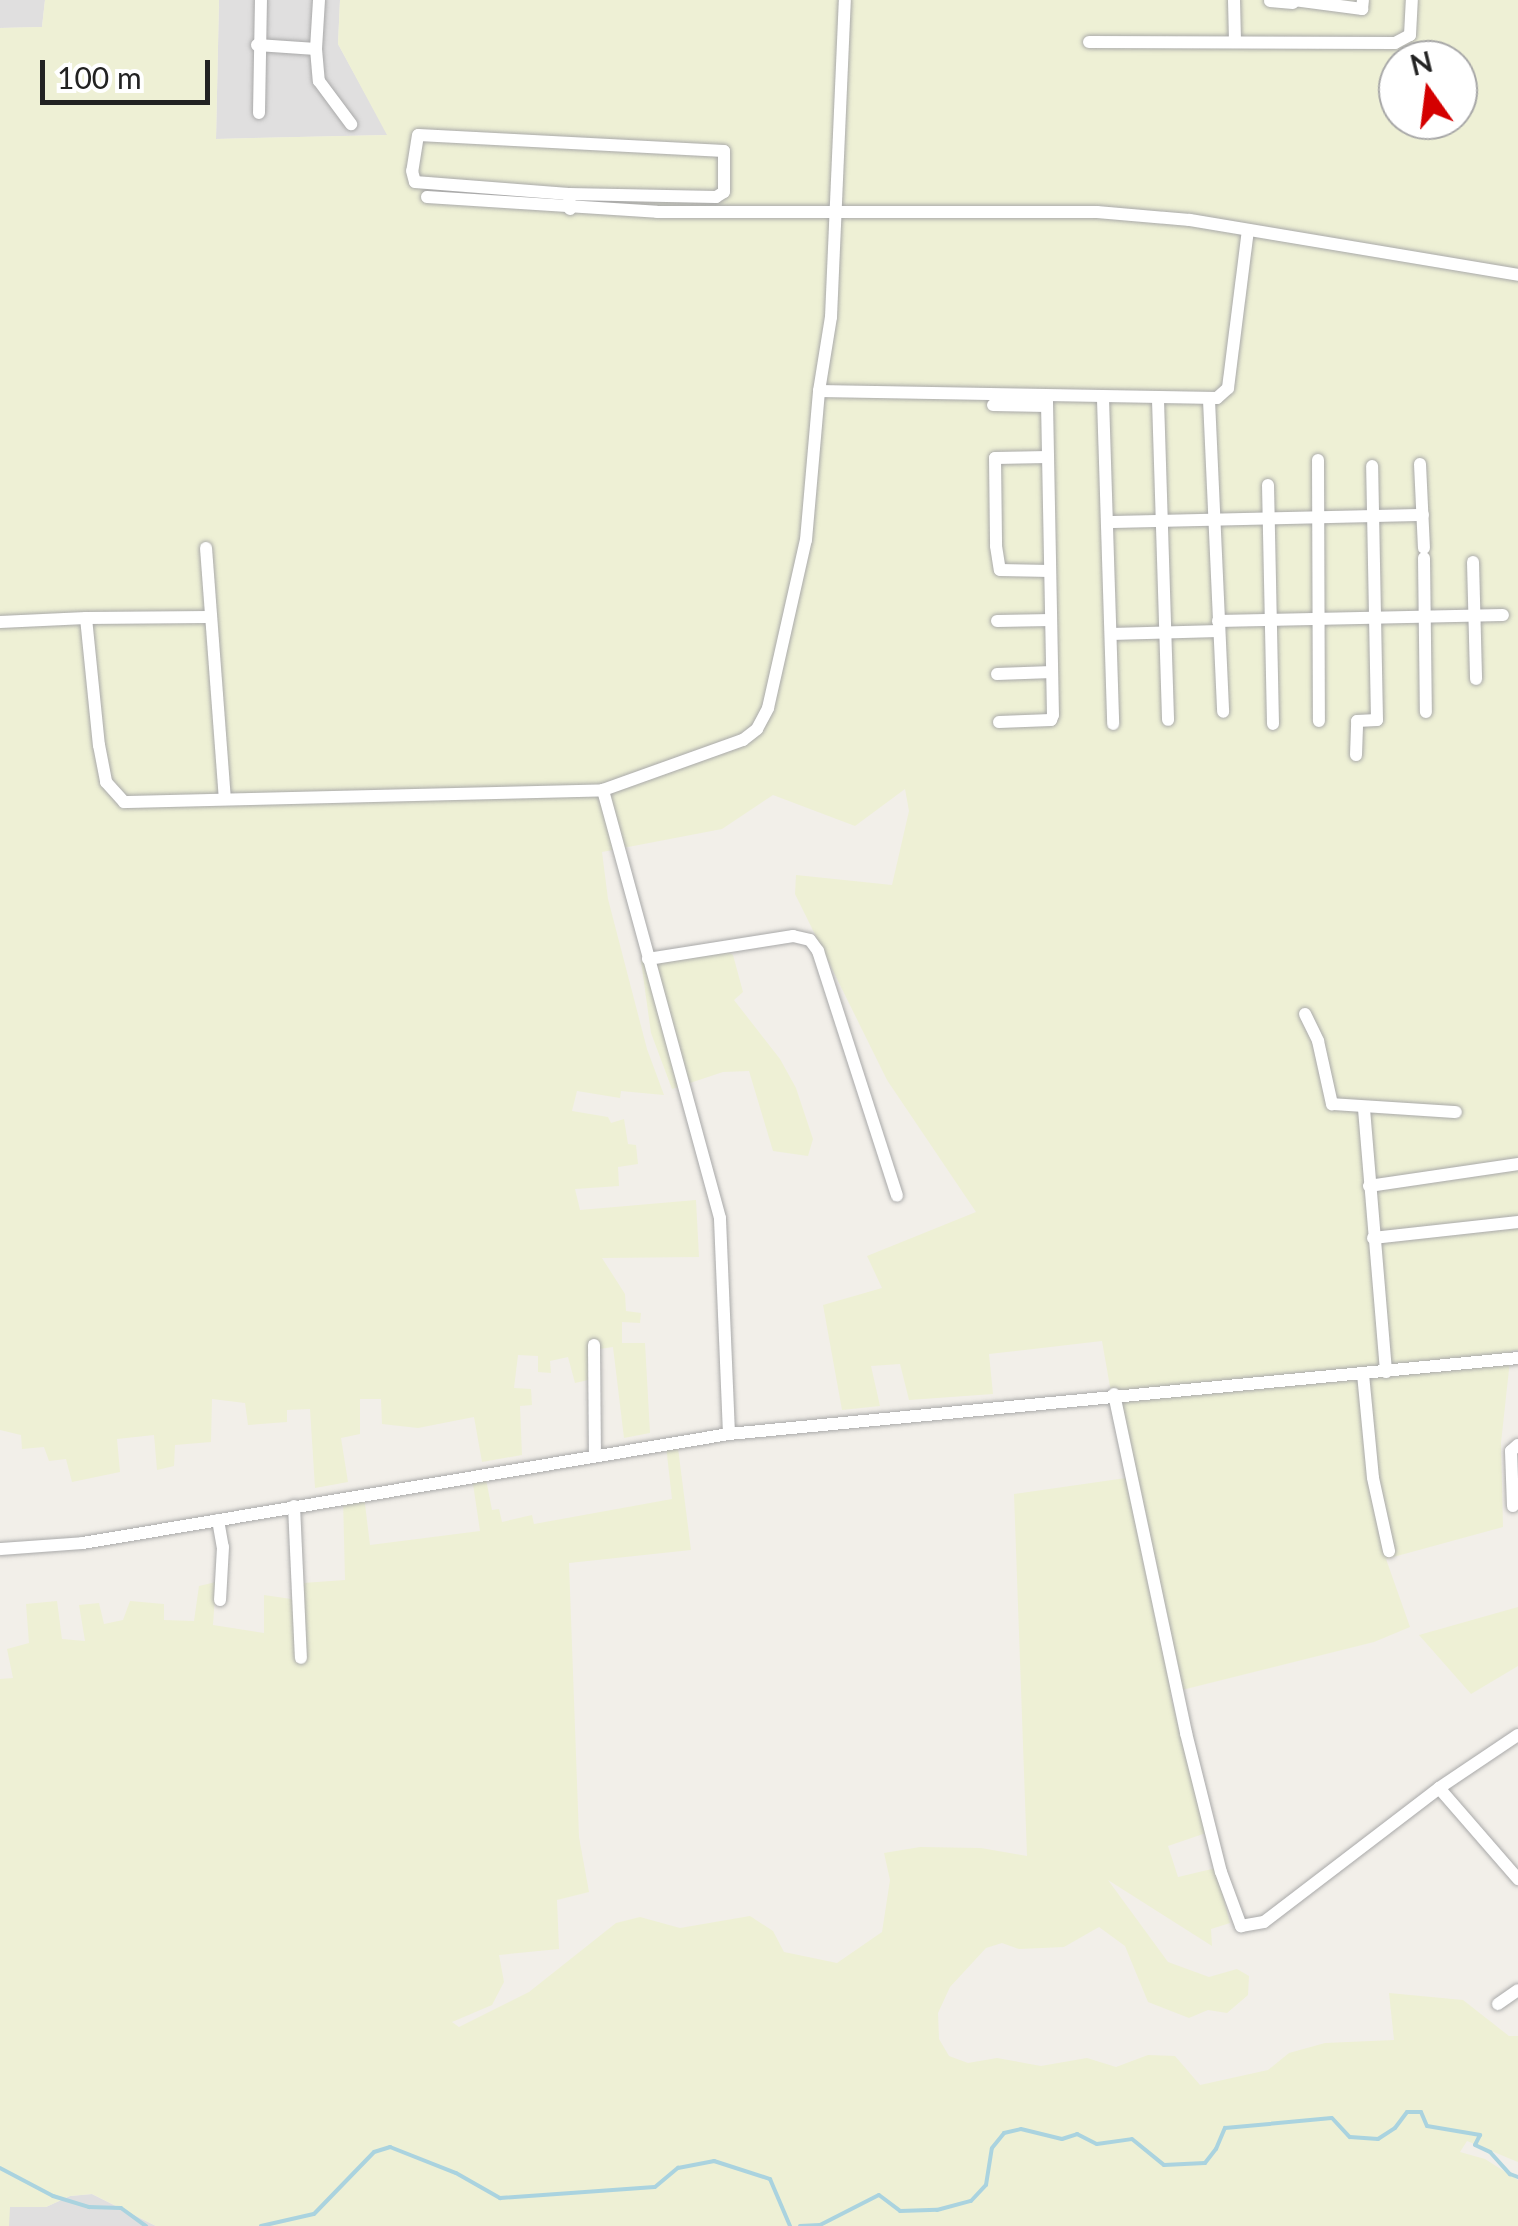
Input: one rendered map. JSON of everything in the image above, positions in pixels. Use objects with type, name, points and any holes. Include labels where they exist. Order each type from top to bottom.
[{"type":"street","points":[[259,113],[261,0]]},
{"type":"street","points":[[319,0],[319,81],[351,124]]},
{"type":"street","points":[[86,618],[98,745],[111,793],[124,802],[603,790],[723,749],[757,729],[776,680],[806,540],[819,391],[831,317],[845,0]]},
{"type":"street","points":[[1234,0],[1234,40]]},
{"type":"street","points":[[1089,42],[1395,43],[1410,35],[1412,0]]},
{"type":"street","points":[[1270,1],[1363,4],[1361,26]]},
{"type":"street","points":[[258,45],[316,49]]},
{"type":"street","points":[[418,135],[724,150],[724,192],[716,197],[570,194],[415,182],[412,171],[418,135]]},
{"type":"street","points":[[570,194],[570,209]]},
{"type":"street","points":[[427,197],[570,209],[1097,212],[1248,230],[1518,275]]},
{"type":"street","points":[[993,405],[1103,399],[1209,400],[1228,388],[1248,230]]},
{"type":"street","points":[[819,391],[1047,402]]},
{"type":"street","points":[[1103,399],[1113,724]]},
{"type":"street","points":[[1158,400],[1168,720]]},
{"type":"street","points":[[1209,400],[1223,712]]},
{"type":"street","points":[[1000,722],[1051,720],[1047,402]]},
{"type":"street","points":[[1048,458],[995,458],[996,546],[1000,570],[1050,571]]},
{"type":"street","points":[[1318,460],[1319,721]]},
{"type":"street","points":[[1420,464],[1426,712]]},
{"type":"street","points":[[1356,755],[1357,721],[1377,720],[1372,466]]},
{"type":"street","points":[[1268,485],[1272,519],[1273,724]]},
{"type":"street","points":[[1108,522],[1423,515]]},
{"type":"street","points":[[206,548],[225,798]]},
{"type":"street","points":[[1473,562],[1476,679]]},
{"type":"street","points":[[1111,634],[1165,633],[1272,620],[1503,616]]},
{"type":"street","points":[[0,622],[209,617]]},
{"type":"street","points":[[997,621],[1052,620]]},
{"type":"street","points":[[998,674],[1052,672]]},
{"type":"street","points":[[603,790],[720,1218],[729,1434]]},
{"type":"street","points":[[648,959],[793,936],[810,940],[818,951],[897,1196]]},
{"type":"street","points":[[1305,1014],[1321,1052],[1329,1102],[1342,1108],[1456,1112]]},
{"type":"street","points":[[1364,1108],[1386,1372]]},
{"type":"street","points":[[1369,1186],[1518,1164]]},
{"type":"street","points":[[1372,1238],[1518,1222]]},
{"type":"street","points":[[594,1345],[596,1456]]},
{"type":"street","points":[[0,1549],[82,1543],[729,1434],[1518,1358]]},
{"type":"street","points":[[1364,1374],[1373,1478],[1389,1552]]},
{"type":"street","points":[[1114,1394],[1186,1733],[1238,1924],[1246,1928],[1264,1922],[1439,1788],[1518,1734]]},
{"type":"street","points":[[1513,1506],[1511,1451],[1518,1445]]},
{"type":"street","points":[[294,1506],[301,1658]]},
{"type":"street","points":[[218,1520],[222,1548],[220,1600]]},
{"type":"street","points":[[1439,1788],[1518,1879]]},
{"type":"street","points":[[1498,2004],[1518,1990]]},
{"type":"shaded area","points":[[0,0],[45,0],[42,27],[0,28]]},
{"type":"shaded area","points":[[219,0],[340,0],[338,44],[388,135],[216,139]]},
{"type":"shaded area","points":[[92,2194],[156,2226],[9,2226],[9,2207],[46,2207],[70,2196]]},
{"type":"green space","points":[[45,0],[219,0],[216,139],[387,135],[338,44],[340,0],[1518,0],[1518,1350],[1511,1351],[1501,1443],[1503,1527],[1386,1559],[1410,1627],[1374,1642],[1170,1693],[1206,1833],[1168,1846],[1178,1877],[1216,1868],[1230,1923],[1211,1929],[1212,1946],[1108,1880],[1168,1962],[1209,1977],[1237,1969],[1249,1976],[1248,1995],[1227,2013],[1208,2010],[1189,2018],[1148,2002],[1125,1946],[1099,1927],[1064,1947],[1019,1949],[1002,1943],[986,1948],[950,1987],[938,2013],[939,2039],[949,2056],[968,2063],[997,2058],[1041,2066],[1087,2058],[1116,2067],[1148,2055],[1175,2056],[1200,2085],[1268,2070],[1289,2053],[1325,2043],[1394,2040],[1389,1993],[1463,2000],[1509,2036],[1518,2036],[1518,2162],[1467,2141],[1460,2152],[1485,2159],[1518,2180],[1518,2226],[156,2226],[92,2194],[70,2196],[46,2207],[10,2207],[9,2226],[0,2226],[0,1679],[13,1678],[7,1649],[29,1643],[26,1604],[57,1601],[62,1639],[85,1641],[79,1605],[99,1603],[104,1624],[123,1620],[130,1601],[164,1604],[164,1620],[194,1621],[199,1586],[216,1582],[213,1625],[264,1633],[264,1595],[305,1601],[303,1583],[345,1580],[343,1497],[364,1496],[370,1545],[480,1531],[472,1477],[485,1474],[492,1510],[499,1509],[502,1522],[532,1515],[534,1524],[672,1499],[666,1446],[678,1448],[691,1550],[569,1563],[579,1837],[589,1892],[557,1900],[559,1949],[499,1955],[504,1982],[492,2005],[452,2022],[459,2027],[529,1992],[616,1923],[640,1917],[680,1928],[750,1916],[773,1931],[784,1952],[837,1963],[882,1932],[890,1880],[884,1853],[920,1847],[981,1848],[1027,1856],[1014,1494],[1126,1478],[1102,1341],[989,1354],[993,1394],[909,1400],[900,1364],[871,1366],[880,1406],[842,1410],[823,1305],[882,1288],[867,1256],[976,1212],[887,1080],[795,894],[796,875],[892,885],[909,811],[905,789],[855,826],[773,795],[722,829],[602,852],[608,899],[647,1049],[664,1095],[621,1091],[620,1098],[577,1091],[572,1111],[608,1117],[611,1123],[624,1119],[628,1144],[636,1145],[638,1164],[618,1167],[619,1186],[575,1189],[580,1210],[696,1200],[699,1257],[602,1258],[625,1294],[626,1311],[641,1313],[640,1323],[622,1322],[622,1343],[645,1343],[650,1433],[624,1438],[613,1347],[593,1350],[597,1378],[575,1383],[568,1357],[550,1361],[551,1373],[538,1372],[538,1356],[518,1355],[514,1388],[531,1389],[532,1405],[520,1406],[522,1455],[482,1462],[474,1417],[418,1428],[382,1424],[381,1399],[360,1399],[360,1434],[341,1438],[348,1482],[315,1488],[310,1409],[287,1410],[287,1422],[248,1425],[245,1403],[212,1399],[211,1442],[175,1445],[174,1466],[157,1470],[154,1435],[117,1439],[120,1472],[72,1482],[66,1459],[49,1461],[44,1447],[22,1449],[21,1435],[0,1430],[0,28],[42,27]]},
{"type":"green space","points":[[724,950],[733,955],[743,992],[734,1000],[780,1059],[796,1088],[813,1139],[808,1156],[773,1151],[749,1071],[723,1072],[672,1089],[651,1033],[641,961]]},
{"type":"green space","points":[[1518,1607],[1518,1666],[1471,1694],[1419,1635]]},
{"type":"waterway","points":[[800,2226],[820,2225],[879,2195],[900,2211],[937,2210],[971,2201],[986,2185],[992,2148],[1004,2133],[1021,2129],[1062,2139],[1077,2134],[1097,2144],[1132,2139],[1164,2165],[1205,2163],[1225,2128],[1332,2118],[1350,2137],[1378,2139],[1395,2128],[1407,2112],[1421,2112],[1427,2126],[1480,2135],[1475,2145],[1490,2152],[1510,2174],[1518,2177]]},
{"type":"waterway","points":[[261,2226],[314,2214],[374,2152],[390,2147],[456,2173],[500,2198],[655,2187],[678,2168],[714,2161],[770,2179],[790,2226]]},
{"type":"waterway","points":[[0,2168],[53,2196],[89,2207],[121,2208],[146,2226]]}]
